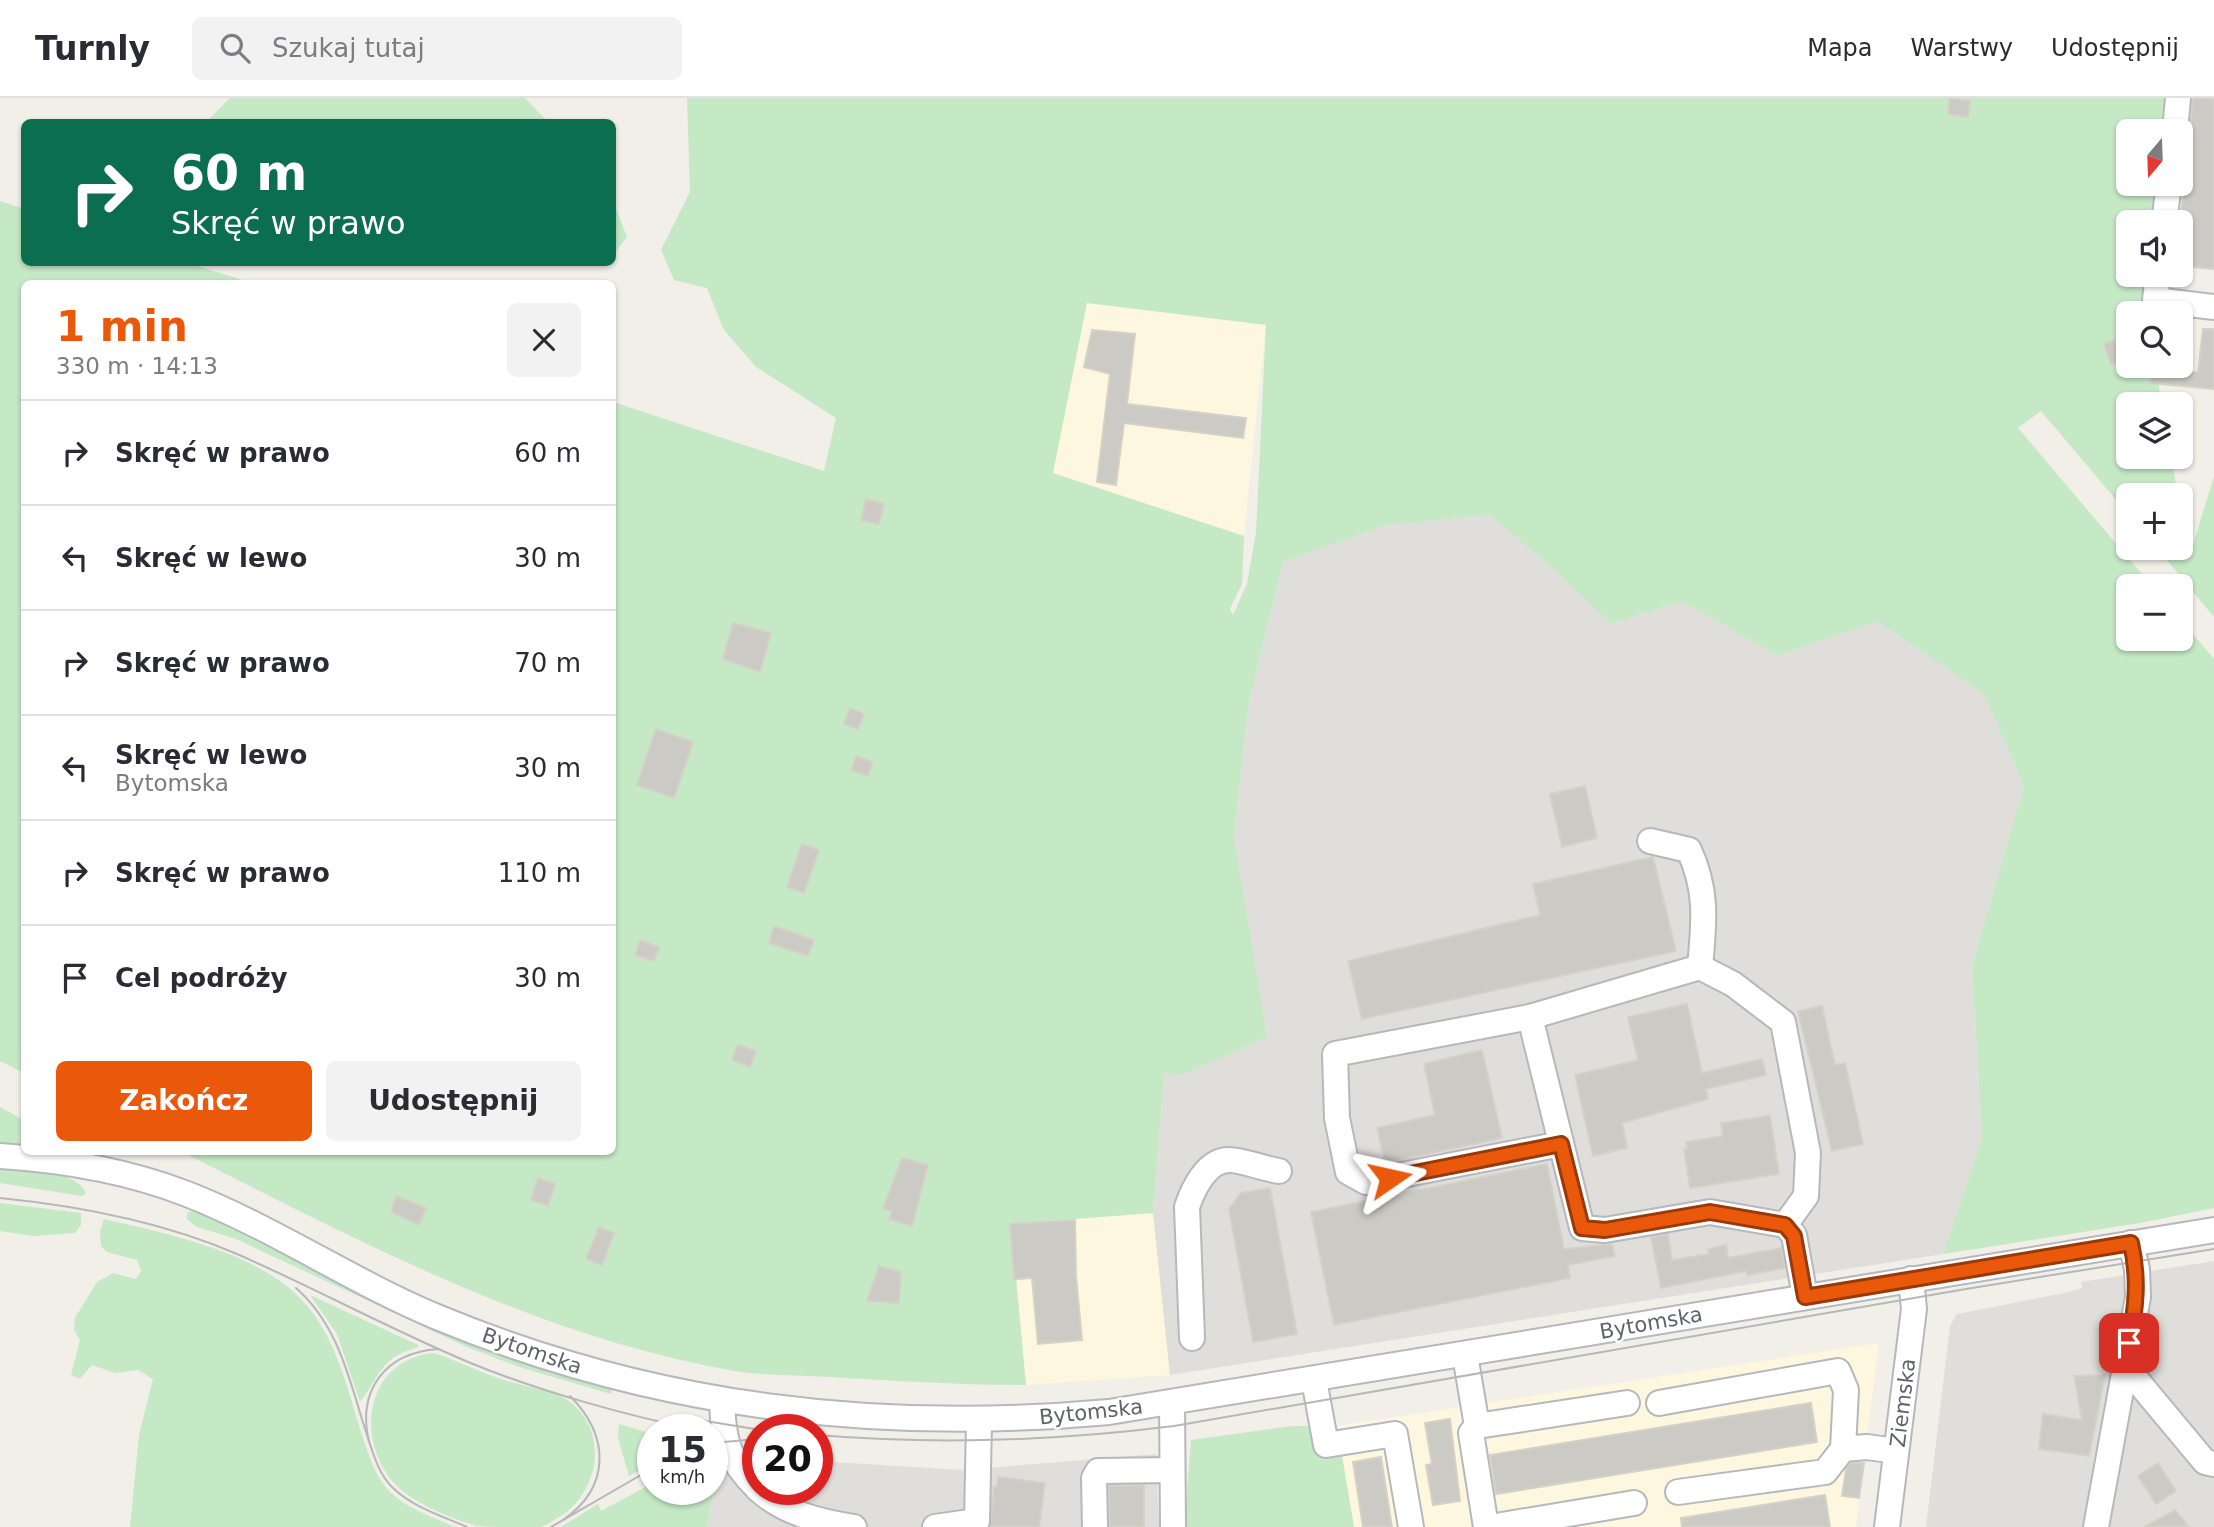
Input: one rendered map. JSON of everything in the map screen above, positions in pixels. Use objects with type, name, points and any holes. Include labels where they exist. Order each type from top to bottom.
[{"type":"street","points":[[2176,119],[2178,98]]},
{"type":"street","points":[[2157,287],[2155,300],[2214,307]]},
{"type":"street","points":[[1650,841],[1689,850],[1701,876],[1704,928],[1700,967]]},
{"type":"street","points":[[1561,1144],[1366,1182],[1348,1172],[1337,1118],[1335,1054],[1530,1017],[1700,967],[1733,984],[1783,1022],[1808,1153],[1806,1196],[1785,1225]]},
{"type":"street","points":[[1530,1017],[1582,1228],[1605,1230],[1710,1212],[1785,1225],[1794,1236],[1805,1297]]},
{"type":"street","name":"Bytomska","points":[[0,1156],[106,1170],[165,1186],[222,1209],[381,1292],[480,1334],[595,1372],[722,1400],[879,1419],[979,1420],[1059,1417],[1172,1403],[2214,1230]]},
{"type":"street","points":[[1192,1338],[1187,1207],[1194,1187],[1216,1164],[1229,1160],[1279,1171]]},
{"type":"street","points":[[2096,1527],[2138,1297],[2137,1269],[2131,1243]]},
{"type":"street","name":"Ziemska","points":[[1887,1527],[1914,1310],[1911,1279]]},
{"type":"street","points":[[1465,1355],[1477,1426]]},
{"type":"street","points":[[2125,1366],[2205,1462],[2214,1464]]},
{"type":"street","points":[[1659,1403],[1838,1371],[1846,1390],[1843,1449],[1825,1472],[1678,1492]]},
{"type":"street","points":[[1314,1380],[1326,1445],[1395,1434],[1411,1527]]},
{"type":"street","points":[[722,1400],[724,1440],[742,1474]]},
{"type":"street","points":[[1172,1403],[1175,1434],[1172,1471],[1173,1527]]},
{"type":"street","points":[[1628,1403],[1477,1426],[1471,1433],[1488,1527],[1634,1503]]},
{"type":"street","points":[[935,1527],[977,1521],[979,1420]]},
{"type":"street","points":[[1843,1449],[1867,1447],[1896,1451]]},
{"type":"street","points":[[1094,1527],[1094,1478],[1098,1471],[1172,1471]]},
{"type":"street","points":[[783,1505],[821,1522],[854,1527]]},
{"type":"shaded area","points":[[1087,303],[1266,324],[1244,536],[1053,474]]},
{"type":"shaded area","points":[[1490,515],[1557,572],[1611,624],[1681,601],[1778,656],[1877,621],[1984,694],[2024,786],[1972,965],[1982,1138],[1943,1254],[1170,1375],[1153,1213],[1164,1073],[1183,1075],[1267,1037],[1234,835],[1248,707],[1283,562],[1386,525]]},
{"type":"shaded area","points":[[1153,1213],[1170,1375],[1026,1385],[1011,1224]]},
{"type":"shaded area","points":[[2214,1261],[2214,1527],[1926,1527],[1950,1326],[1957,1314],[2064,1293],[2082,1288],[2081,1282]]},
{"type":"shaded area","points":[[1879,1343],[1856,1527],[1354,1527],[1337,1426]]},
{"type":"shaded area","points":[[1156,1454],[1159,1527],[707,1527],[711,1505],[728,1505],[728,1462],[742,1459],[742,1505],[833,1505],[833,1462],[963,1470]]},
{"type":"green space","points":[[230,98],[525,98],[545,119],[209,119]]},
{"type":"green space","points":[[687,98],[2172,98],[2169,119],[2116,119],[2116,196],[2161,196],[2159,210],[2116,210],[2116,287],[2151,287],[2149,301],[2116,301],[2116,378],[2157,378],[2160,392],[2116,392],[2116,469],[2173,469],[2176,483],[2116,483],[2116,500],[2041,411],[2018,428],[2116,544],[2116,560],[2130,560],[2142,574],[2116,574],[2116,651],[2193,651],[2193,634],[2214,659],[2214,1208],[2140,1223],[1943,1254],[1982,1138],[1972,965],[2024,786],[1984,694],[1877,621],[1778,656],[1681,601],[1611,624],[1557,572],[1490,515],[1386,525],[1283,562],[1248,707],[1234,835],[1267,1037],[1183,1075],[1164,1073],[1153,1213],[1011,1224],[1026,1385],[759,1374],[662,1355],[590,1335],[451,1282],[188,1155],[616,1155],[616,403],[824,471],[836,418],[756,367],[724,330],[707,288],[674,280],[661,250],[690,192]],"holes":[[[1087,303],[1266,325],[1256,532],[1247,584],[1233,615],[1230,609],[1242,584],[1244,536],[1053,473]]]},
{"type":"green space","points":[[0,201],[21,208],[21,266],[198,266],[242,280],[21,280],[21,1072],[0,1061]]},
{"type":"green space","points":[[616,208],[627,237],[616,251]]},
{"type":"green space","points":[[2214,476],[2214,617],[2193,592],[2193,574],[2178,574],[2167,560],[2193,560],[2193,545]]},
{"type":"green space","points":[[0,1107],[21,1117],[21,1147],[0,1145]]},
{"type":"green space","points":[[0,1168],[61,1175],[81,1186],[86,1194],[82,1196],[0,1183]]},
{"type":"green space","points":[[0,1203],[81,1213],[81,1225],[75,1233],[33,1236],[0,1231]]},
{"type":"green space","points":[[191,1211],[208,1216],[355,1291],[455,1336],[507,1356],[612,1389],[611,1394],[519,1367],[467,1347],[236,1239],[197,1227],[187,1219],[187,1213]]},
{"type":"green space","points":[[104,1219],[178,1237],[230,1254],[276,1278],[295,1293],[309,1308],[330,1341],[380,1480],[405,1503],[455,1527],[130,1527],[139,1435],[153,1379],[138,1370],[115,1373],[92,1365],[80,1379],[71,1375],[80,1340],[74,1330],[75,1318],[97,1282],[113,1273],[136,1279],[141,1271],[137,1260],[107,1252],[101,1246],[100,1231]]},
{"type":"green space","points":[[310,1295],[419,1347],[388,1362],[360,1402],[337,1334]]},
{"type":"green space","points":[[434,1353],[498,1378],[562,1397],[582,1414],[594,1445],[594,1462],[591,1478],[573,1506],[540,1527],[477,1526],[421,1503],[393,1482],[381,1463],[374,1443],[371,1423],[374,1402],[381,1384],[394,1369],[411,1358]]},
{"type":"green space","points":[[619,1424],[637,1429],[637,1472],[629,1476],[618,1438]]},
{"type":"green space","points":[[1292,1426],[1337,1426],[1354,1527],[1184,1527],[1191,1440]]},
{"type":"green space","points":[[637,1492],[637,1505],[711,1505],[707,1527],[561,1527],[598,1504],[601,1511]]},
{"type":"building","points":[[1950,98],[1970,101],[1968,117],[1948,114]]},
{"type":"building","points":[[2193,98],[2214,98],[2214,269],[2193,267],[2193,210],[2182,210],[2183,196],[2193,196],[2193,119],[2191,119]]},
{"type":"building","points":[[2203,329],[2214,329],[2214,389],[2151,383],[2151,378],[2193,378],[2193,372],[2198,372]]},
{"type":"building","points":[[1092,330],[1135,334],[1127,404],[1246,418],[1243,438],[1124,423],[1116,485],[1097,482],[1110,374],[1084,367]]},
{"type":"building","points":[[2116,340],[2116,362],[2111,364],[2104,344]]},
{"type":"building","points":[[866,499],[884,504],[879,524],[861,520]]},
{"type":"building","points":[[733,623],[771,633],[760,672],[723,659]]},
{"type":"building","points":[[850,708],[864,714],[858,729],[844,724]]},
{"type":"building","points":[[656,729],[693,742],[674,798],[637,785]]},
{"type":"building","points":[[856,756],[873,762],[868,776],[851,770]]},
{"type":"building","points":[[1585,786],[1597,838],[1562,847],[1550,794]]},
{"type":"building","points":[[802,844],[819,850],[804,893],[787,887]]},
{"type":"building","points":[[1653,857],[1676,951],[1362,1019],[1348,961],[1540,915],[1533,884]]},
{"type":"building","points":[[774,926],[814,940],[808,956],[769,943]]},
{"type":"building","points":[[640,940],[659,947],[654,961],[635,955]]},
{"type":"building","points":[[1687,1004],[1702,1073],[1762,1059],[1766,1075],[1706,1089],[1708,1099],[1622,1123],[1627,1148],[1593,1156],[1575,1075],[1638,1060],[1628,1017]]},
{"type":"building","points":[[1822,1006],[1835,1065],[1845,1063],[1863,1144],[1832,1151],[1798,1011]]},
{"type":"building","points":[[738,1045],[756,1051],[750,1067],[732,1060]]},
{"type":"building","points":[[1482,1050],[1502,1138],[1385,1163],[1377,1128],[1435,1115],[1424,1064]]},
{"type":"building","points":[[1770,1116],[1779,1174],[1690,1188],[1684,1149],[1687,1149],[1686,1142],[1723,1136],[1721,1123]]},
{"type":"building","points":[[902,1158],[928,1165],[912,1226],[889,1219],[892,1211],[883,1209]]},
{"type":"building","points":[[1547,1164],[1564,1249],[1612,1244],[1615,1256],[1568,1265],[1570,1278],[1334,1325],[1311,1212]]},
{"type":"building","points":[[538,1178],[555,1184],[548,1206],[531,1200]]},
{"type":"building","points":[[1270,1188],[1297,1334],[1253,1342],[1229,1209],[1241,1193]]},
{"type":"building","points":[[396,1196],[426,1208],[419,1225],[391,1212]]},
{"type":"building","points":[[1075,1220],[1076,1275],[1082,1340],[1038,1344],[1032,1278],[1014,1279],[1010,1224]]},
{"type":"building","points":[[599,1227],[614,1233],[602,1265],[586,1259]]},
{"type":"building","points":[[1668,1234],[1672,1260],[1709,1254],[1708,1249],[1726,1245],[1728,1258],[1781,1248],[1785,1268],[1747,1275],[1746,1271],[1661,1288],[1651,1237]]},
{"type":"building","points":[[879,1266],[901,1272],[899,1303],[867,1301]]},
{"type":"building","points":[[2105,1375],[2089,1456],[2039,1449],[2043,1414],[2082,1420],[2074,1376]]},
{"type":"building","points":[[1811,1403],[1817,1442],[1496,1494],[1490,1455]]},
{"type":"building","points":[[1450,1419],[1460,1501],[1433,1505],[1426,1465],[1432,1464],[1425,1423]]},
{"type":"building","points":[[1381,1457],[1392,1527],[1363,1527],[1353,1462]]},
{"type":"building","points":[[1851,1463],[1864,1463],[1859,1498],[1842,1496],[1846,1469]]},
{"type":"building","points":[[2158,1463],[2176,1491],[2156,1504],[2138,1476]]},
{"type":"building","points":[[998,1477],[1045,1483],[1039,1527],[990,1527],[994,1487],[997,1487]]},
{"type":"building","points":[[1144,1485],[1144,1527],[1110,1527],[1109,1486]]},
{"type":"building","points":[[1825,1495],[1830,1527],[1682,1527],[1681,1518]]},
{"type":"building","points":[[2175,1510],[2189,1527],[2144,1527]]},
{"type":"tram line","points":[[0,1198],[91,1211],[180,1233],[237,1254],[473,1364],[526,1384],[637,1416]]},
{"type":"tram line","points":[[833,1436],[907,1440],[996,1440],[1174,1426],[1966,1289],[2214,1249]]},
{"type":"tram line","points":[[296,1288],[322,1318],[332,1335],[376,1460],[387,1481],[418,1506],[467,1527]]},
{"type":"tram line","points":[[369,1442],[367,1407],[371,1391],[379,1378],[403,1358],[438,1349]]},
{"type":"tram line","points":[[563,1520],[579,1507],[590,1492],[600,1461],[593,1428],[570,1396]]},
{"type":"tram line","points":[[728,1425],[742,1427]]},
{"type":"tram line","points":[[728,1442],[742,1440]]},
{"type":"tram line","points":[[551,1527],[637,1477]]},
{"type":"route","points":[[1390,1178],[1561,1144],[1582,1228],[1605,1230],[1710,1212],[1785,1225],[1794,1236],[1805,1297],[2131,1243],[2137,1269],[2138,1297],[2129,1343]]}]
